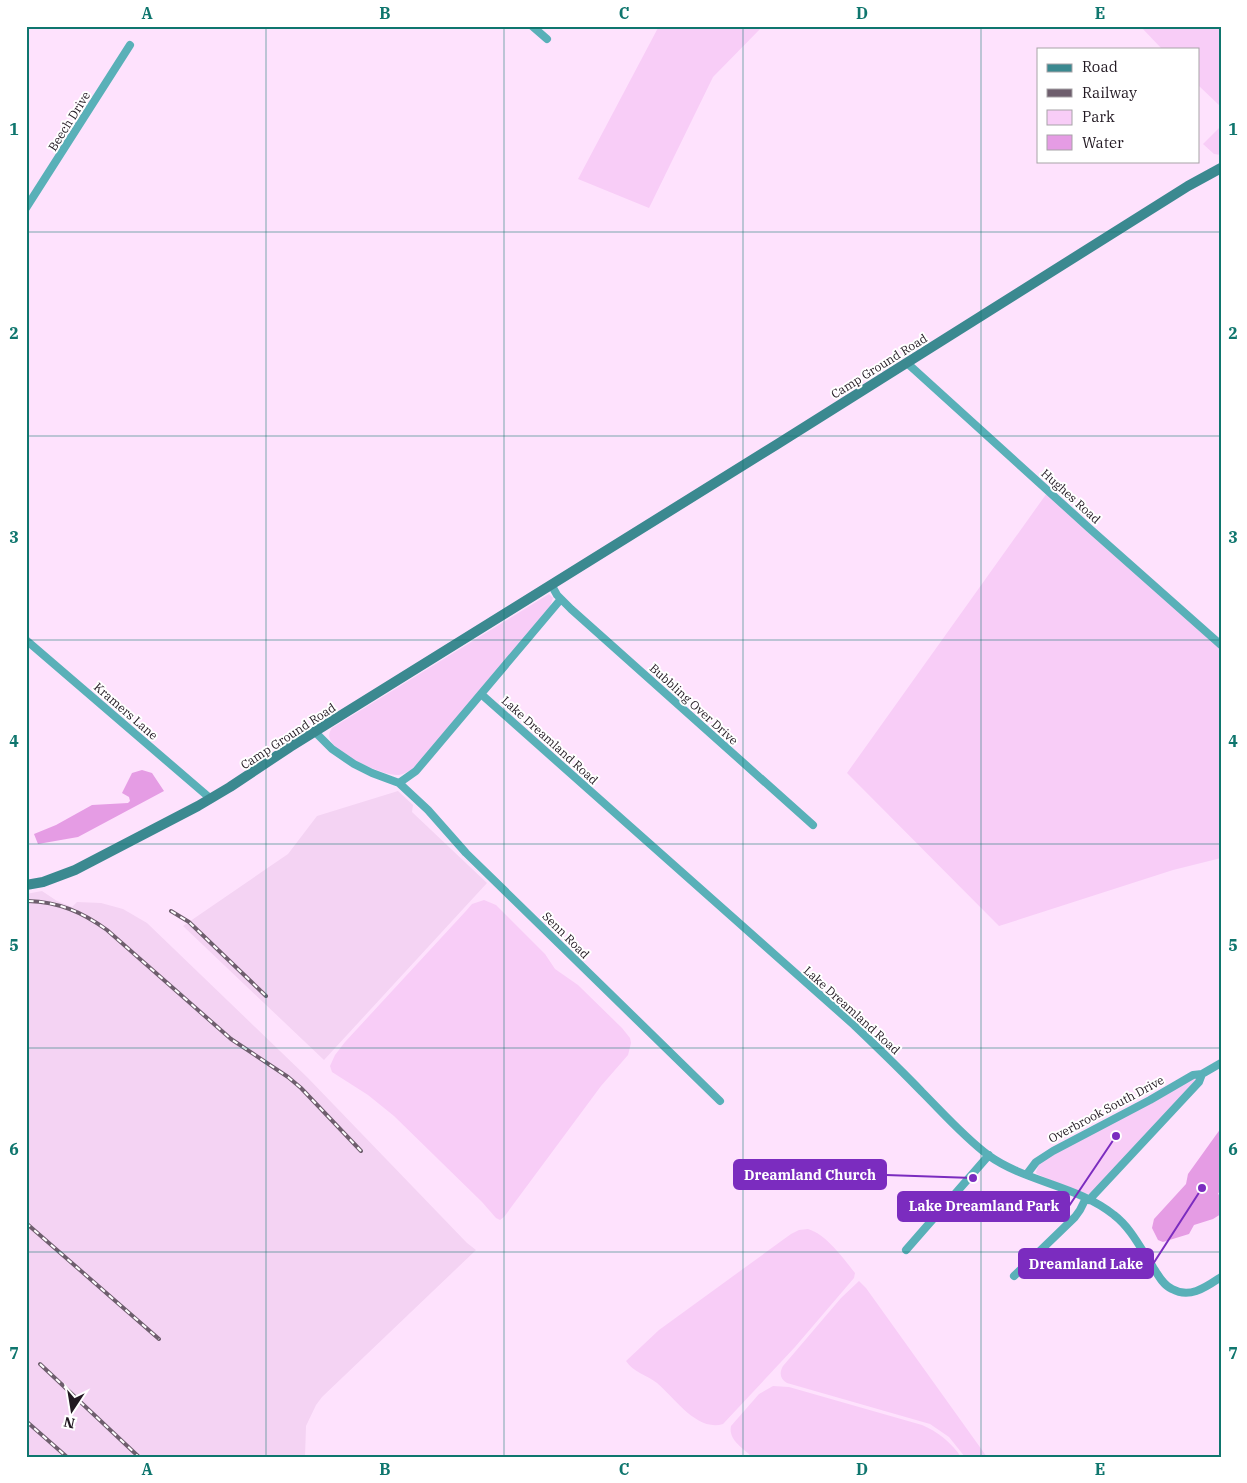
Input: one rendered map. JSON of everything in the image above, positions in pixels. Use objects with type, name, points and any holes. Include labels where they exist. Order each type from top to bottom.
[{"type":"street","points":[[532,26],[547,39]]},
{"type":"street","name":"Beech Drive","points":[[26,208],[130,45]]},
{"type":"street","name":"Camp Ground Road","points":[[26,885],[64,876],[211,799],[314,732],[552,586],[1188,186],[1221,168]]},
{"type":"street","name":"Hughes Road","points":[[907,363],[1221,644]]},
{"type":"street","points":[[314,732],[332,749],[354,764],[399,783],[416,771],[561,599],[552,586]]},
{"type":"street","name":"Bubbling Over Drive","points":[[561,599],[813,825]]},
{"type":"street","name":"Kramers Lane","points":[[26,640],[211,799]]},
{"type":"street","name":"Lake Dreamland Road","points":[[481,694],[854,1025],[945,1116],[989,1155],[1027,1174],[1100,1205],[1123,1222],[1162,1281],[1172,1289],[1186,1293],[1192,1292],[1204,1288],[1221,1277]]},
{"type":"street","name":"Senn Road","points":[[399,783],[428,810],[466,853],[720,1100]]},
{"type":"street","points":[[1014,1276],[1075,1217],[1087,1199],[1199,1082],[1202,1074],[1221,1062]]},
{"type":"street","name":"Overbrook South Drive","points":[[1027,1174],[1036,1162],[1052,1151],[1193,1075],[1202,1074]]},
{"type":"street","points":[[906,1250],[989,1155]]},
{"type":"shaded area","points":[[398,791],[413,805],[412,812],[487,883],[324,1060],[183,926],[288,854],[317,816]]},
{"type":"shaded area","points":[[42,891],[57,901],[72,907],[77,902],[101,903],[123,909],[147,923],[307,1077],[467,1243],[476,1250],[322,1397],[306,1426],[305,1457],[26,1457],[26,894]]},
{"type":"green space","points":[[659,26],[763,26],[713,77],[649,208],[578,179]]},
{"type":"green space","points":[[1140,26],[1221,26],[1221,107],[1200,87],[1200,48],[1161,48]]},
{"type":"green space","points":[[1221,126],[1221,155],[1214,154],[1203,144]]},
{"type":"green space","points":[[1047,493],[1221,647],[1221,858],[1173,870],[999,926],[847,773]]},
{"type":"green space","points":[[549,594],[553,598],[549,609],[414,768],[399,775],[392,775],[361,763],[340,751],[334,745],[329,736],[332,728]]},
{"type":"green space","points":[[484,900],[496,905],[545,954],[555,969],[578,985],[622,1028],[630,1038],[631,1043],[628,1055],[601,1086],[500,1220],[394,1116],[368,1095],[332,1072],[330,1066],[335,1055],[345,1042],[472,904]]},
{"type":"green space","points":[[1195,1078],[1197,1079],[1091,1194],[1081,1193],[1037,1174],[1039,1164],[1047,1158]]},
{"type":"green space","points":[[808,1229],[821,1236],[834,1248],[855,1273],[854,1278],[795,1347],[723,1424],[713,1425],[695,1418],[657,1383],[632,1368],[626,1361],[659,1330],[791,1234],[799,1230]]},
{"type":"green space","points":[[859,1281],[866,1288],[987,1457],[965,1457],[949,1437],[930,1424],[787,1383],[783,1380],[781,1371],[783,1366],[841,1298]]},
{"type":"green space","points":[[773,1386],[789,1387],[922,1425],[944,1438],[961,1457],[752,1457],[734,1440],[731,1426],[759,1394]]},
{"type":"water","points":[[142,770],[152,773],[164,791],[78,837],[38,844],[34,834],[56,825],[92,805],[128,803],[130,801],[129,797],[122,793],[132,773]]},
{"type":"water","points":[[1221,1128],[1221,1192],[1218,1193],[1221,1200],[1221,1214],[1213,1219],[1194,1225],[1189,1234],[1163,1242],[1158,1240],[1152,1228],[1154,1219],[1186,1184],[1188,1174]]},
{"type":"railway","points":[[28,901],[50,903],[70,909],[107,930],[231,1039],[288,1077],[301,1088],[361,1151]]},
{"type":"railway","points":[[171,911],[189,922],[266,996]]},
{"type":"railway","points":[[26,1223],[159,1339]]},
{"type":"railway","points":[[40,1364],[139,1457]]},
{"type":"railway","points":[[26,1421],[67,1457]]},
{"type":"place","name":"Lake Dreamland Park","points":[[1116,1136]]},
{"type":"place","name":"Dreamland Church","points":[[973,1178]]},
{"type":"place","name":"Dreamland Lake","points":[[1202,1188]]}]
